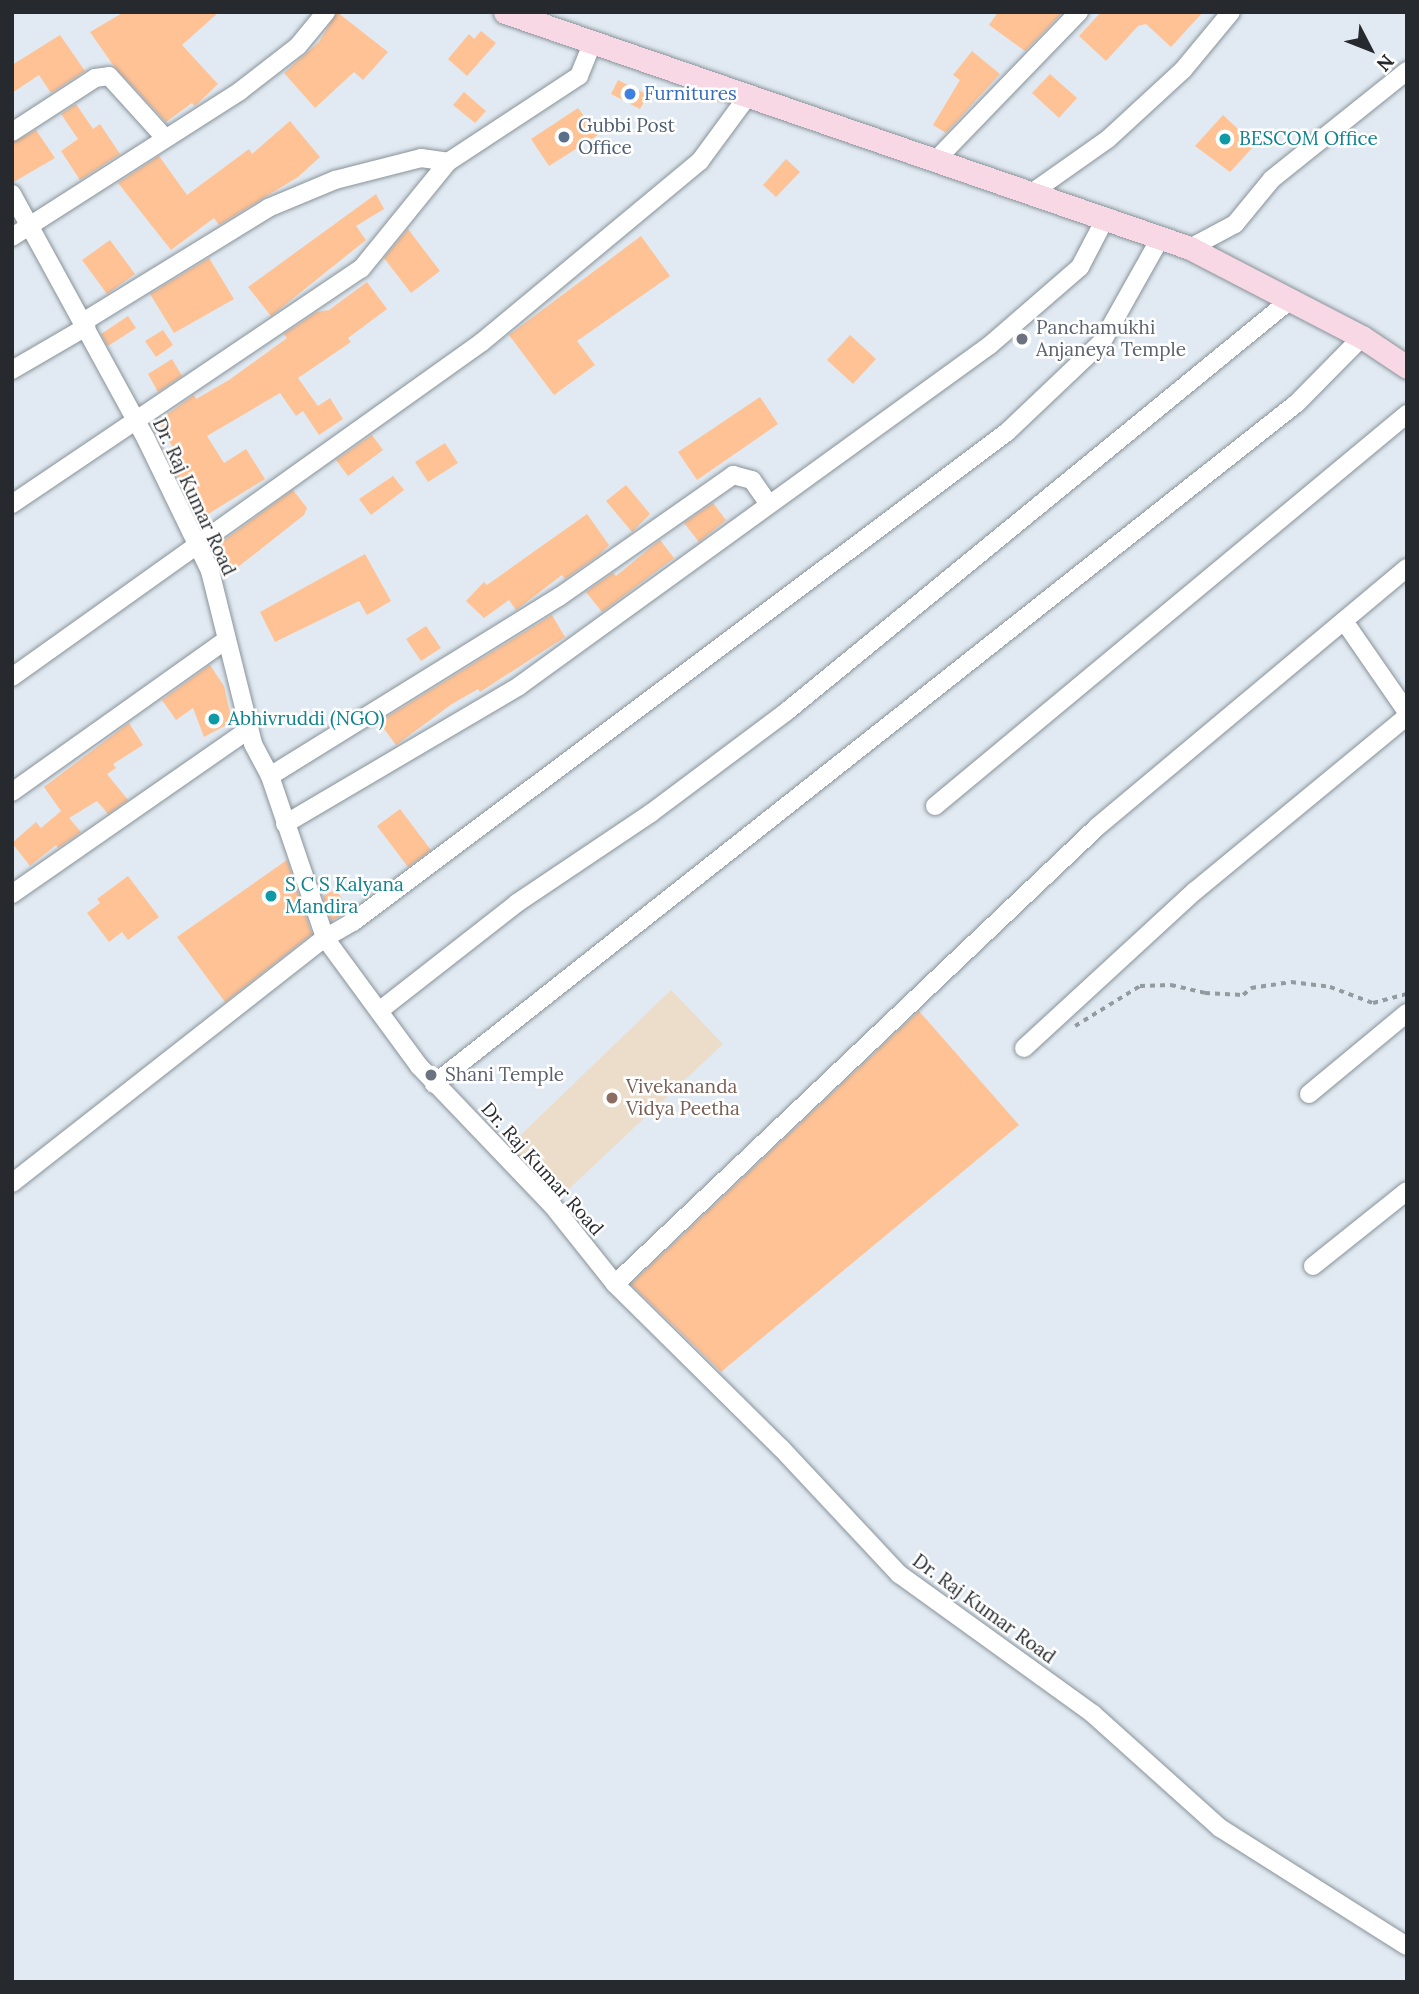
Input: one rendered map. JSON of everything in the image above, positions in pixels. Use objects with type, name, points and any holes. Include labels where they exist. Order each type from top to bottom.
[{"type":"main road","points":[[505,12],[1190,248],[1363,337],[1407,367]]},
{"type":"street","points":[[12,237],[240,91],[298,46],[326,12]]},
{"type":"street","points":[[934,162],[1079,12]]},
{"type":"street","points":[[1030,194],[1108,139],[1182,70],[1231,12]]},
{"type":"street","points":[[12,505],[361,269],[448,162],[579,76],[592,43]]},
{"type":"street","points":[[1190,248],[1235,224],[1272,178],[1407,71]]},
{"type":"street","points":[[12,132],[95,78],[109,76],[165,138]]},
{"type":"street","points":[[12,677],[196,543],[482,342],[563,278],[700,161],[747,97]]},
{"type":"street","points":[[12,370],[268,208],[360,174],[421,158],[448,162]]},
{"type":"street","name":"Dr. Raj Kumar Road","points":[[12,194],[137,423],[209,571],[249,729],[270,776],[325,938],[434,1083],[552,1205],[615,1284],[781,1448],[899,1574],[1093,1714],[1220,1828],[1407,1946]]},
{"type":"street","points":[[285,824],[519,686],[990,345],[1080,267],[1105,217]]},
{"type":"street","points":[[12,1184],[325,938],[353,922],[1007,432],[1102,342],[1161,237]]},
{"type":"street","points":[[379,1011],[517,903],[651,813],[786,712],[1290,300]]},
{"type":"street","points":[[434,1083],[1286,412],[1363,337]]},
{"type":"street","points":[[935,806],[1407,414]]},
{"type":"street","points":[[270,776],[559,597],[733,475],[752,480],[769,504]]},
{"type":"street","points":[[615,1284],[1097,827],[1407,568]]},
{"type":"street","points":[[1024,1048],[1195,891],[1407,714],[1344,621]]},
{"type":"street","points":[[12,792],[226,640]]},
{"type":"street","points":[[12,894],[249,729]]},
{"type":"street","points":[[1309,1094],[1407,1013]]},
{"type":"street","points":[[1313,1266],[1407,1191]]},
{"type":"path","points":[[1062,1032],[1140,986],[1171,985],[1205,993],[1244,995],[1251,988],[1291,982],[1330,988],[1373,1003],[1407,994]]},
{"type":"shaded area","name":"Vivekananda Vidya Peetha","points":[[671,990],[723,1044],[552,1205],[502,1153]]},
{"type":"building","points":[[124,12],[219,12],[182,45],[218,84],[195,106],[192,103],[166,122],[113,65],[90,32]]},
{"type":"building","points":[[337,12],[388,52],[363,80],[354,72],[315,108],[284,73],[319,42]]},
{"type":"building","points":[[998,12],[1063,12],[1025,51],[989,25]]},
{"type":"building","points":[[1101,12],[1203,12],[1171,47],[1146,24],[1138,26],[1106,61],[1079,36]]},
{"type":"building","points":[[481,31],[496,43],[467,76],[448,59],[469,34],[474,39]]},
{"type":"building","points":[[60,35],[85,71],[51,93],[39,75],[12,93],[12,65]]},
{"type":"building","points":[[972,51],[1000,74],[946,133],[933,125],[960,80],[953,75]]},
{"type":"building","points":[[1050,74],[1077,98],[1059,118],[1032,93]]},
{"type":"building","name":"Furnitures","points":[[618,80],[648,95],[640,109],[611,94]]},
{"type":"building","points":[[464,92],[486,111],[475,123],[453,105]]},
{"type":"building","points":[[76,104],[93,129],[100,124],[120,154],[80,180],[61,151],[78,139],[61,114]]},
{"type":"building","name":"Gubbi Post Office","points":[[578,108],[598,135],[549,166],[531,139]]},
{"type":"building","name":"BESCOM Office","points":[[1223,115],[1255,145],[1230,172],[1195,146]]},
{"type":"building","points":[[290,121],[320,157],[298,177],[219,225],[214,218],[171,250],[118,183],[159,156],[187,195],[249,149],[252,154]]},
{"type":"building","points":[[36,130],[55,158],[12,183],[12,143]]},
{"type":"building","points":[[786,159],[800,172],[776,197],[763,185]]},
{"type":"building","points":[[376,194],[384,209],[356,226],[366,240],[271,316],[248,287]]},
{"type":"building","points":[[408,229],[440,271],[411,293],[384,258]]},
{"type":"building","points":[[641,236],[670,276],[577,341],[595,365],[554,395],[509,335]]},
{"type":"building","points":[[110,240],[135,274],[107,294],[82,260]]},
{"type":"building","points":[[209,258],[234,299],[174,333],[150,294]]},
{"type":"building","points":[[367,282],[387,309],[348,338],[351,342],[298,378],[318,406],[330,398],[343,419],[319,435],[303,411],[296,416],[280,393],[207,436],[224,463],[246,449],[265,479],[200,519],[171,465],[180,460],[158,421],[194,395],[196,399],[229,380],[287,338],[284,334],[317,312],[329,310]]},
{"type":"building","points":[[128,316],[136,328],[108,346],[101,334]]},
{"type":"building","points":[[163,330],[173,345],[156,357],[145,341]]},
{"type":"building","points":[[850,335],[876,359],[853,384],[827,360]]},
{"type":"building","points":[[172,359],[182,376],[158,392],[148,374]]},
{"type":"building","points":[[760,397],[778,424],[697,480],[678,452]]},
{"type":"building","points":[[372,435],[383,450],[348,476],[336,460]]},
{"type":"building","points":[[445,443],[458,463],[428,482],[415,462]]},
{"type":"building","points":[[393,476],[404,490],[371,515],[359,499]]},
{"type":"building","points":[[626,485],[650,514],[632,532],[606,501]]},
{"type":"building","points":[[293,490],[307,508],[304,515],[224,578],[212,549]]},
{"type":"building","points":[[713,503],[726,520],[699,542],[684,523]]},
{"type":"building","points":[[587,514],[609,545],[599,555],[565,579],[562,575],[516,610],[509,600],[484,618],[466,601],[484,582],[487,585]]},
{"type":"building","points":[[660,540],[674,558],[602,612],[586,592],[613,573],[616,576]]},
{"type":"building","points":[[365,554],[391,601],[367,615],[359,601],[275,642],[260,612]]},
{"type":"building","points":[[552,615],[565,637],[480,692],[478,689],[452,704],[396,745],[379,722]]},
{"type":"building","points":[[426,626],[441,648],[421,661],[406,639]]},
{"type":"building","points":[[210,665],[224,686],[232,722],[204,737],[193,708],[176,720],[162,700]]},
{"type":"building","points":[[129,723],[143,745],[113,764],[116,768],[107,774],[128,800],[108,814],[97,801],[69,818],[81,832],[58,848],[56,845],[30,866],[12,843],[36,822],[41,828],[61,811],[44,787]]},
{"type":"building","points":[[400,809],[431,850],[408,867],[377,826]]},
{"type":"building","name":"S C S Kalyana Mandira","points":[[287,860],[312,934],[225,1002],[177,937]]},
{"type":"building","points":[[128,876],[159,917],[128,940],[122,932],[109,942],[87,913],[100,903],[97,899]]},
{"type":"building","points":[[336,889],[349,911],[331,921],[323,896]]},
{"type":"building","points":[[919,1011],[1019,1125],[721,1372],[631,1284]]},
{"type":"place","name":"Furnitures","points":[[630,94]]},
{"type":"place","name":"Gubbi Post Office","points":[[564,137]]},
{"type":"place","name":"BESCOM Office","points":[[1225,139]]},
{"type":"place","name":"Panchamukhi Anjaneya Temple","points":[[1022,339]]},
{"type":"place","name":"Abhivruddi (NGO)","points":[[214,719]]},
{"type":"place","name":"S C S Kalyana Mandira","points":[[271,896]]},
{"type":"place","name":"Shani Temple","points":[[431,1075]]},
{"type":"place","name":"Vivekananda Vidya Peetha","points":[[612,1098]]}]
